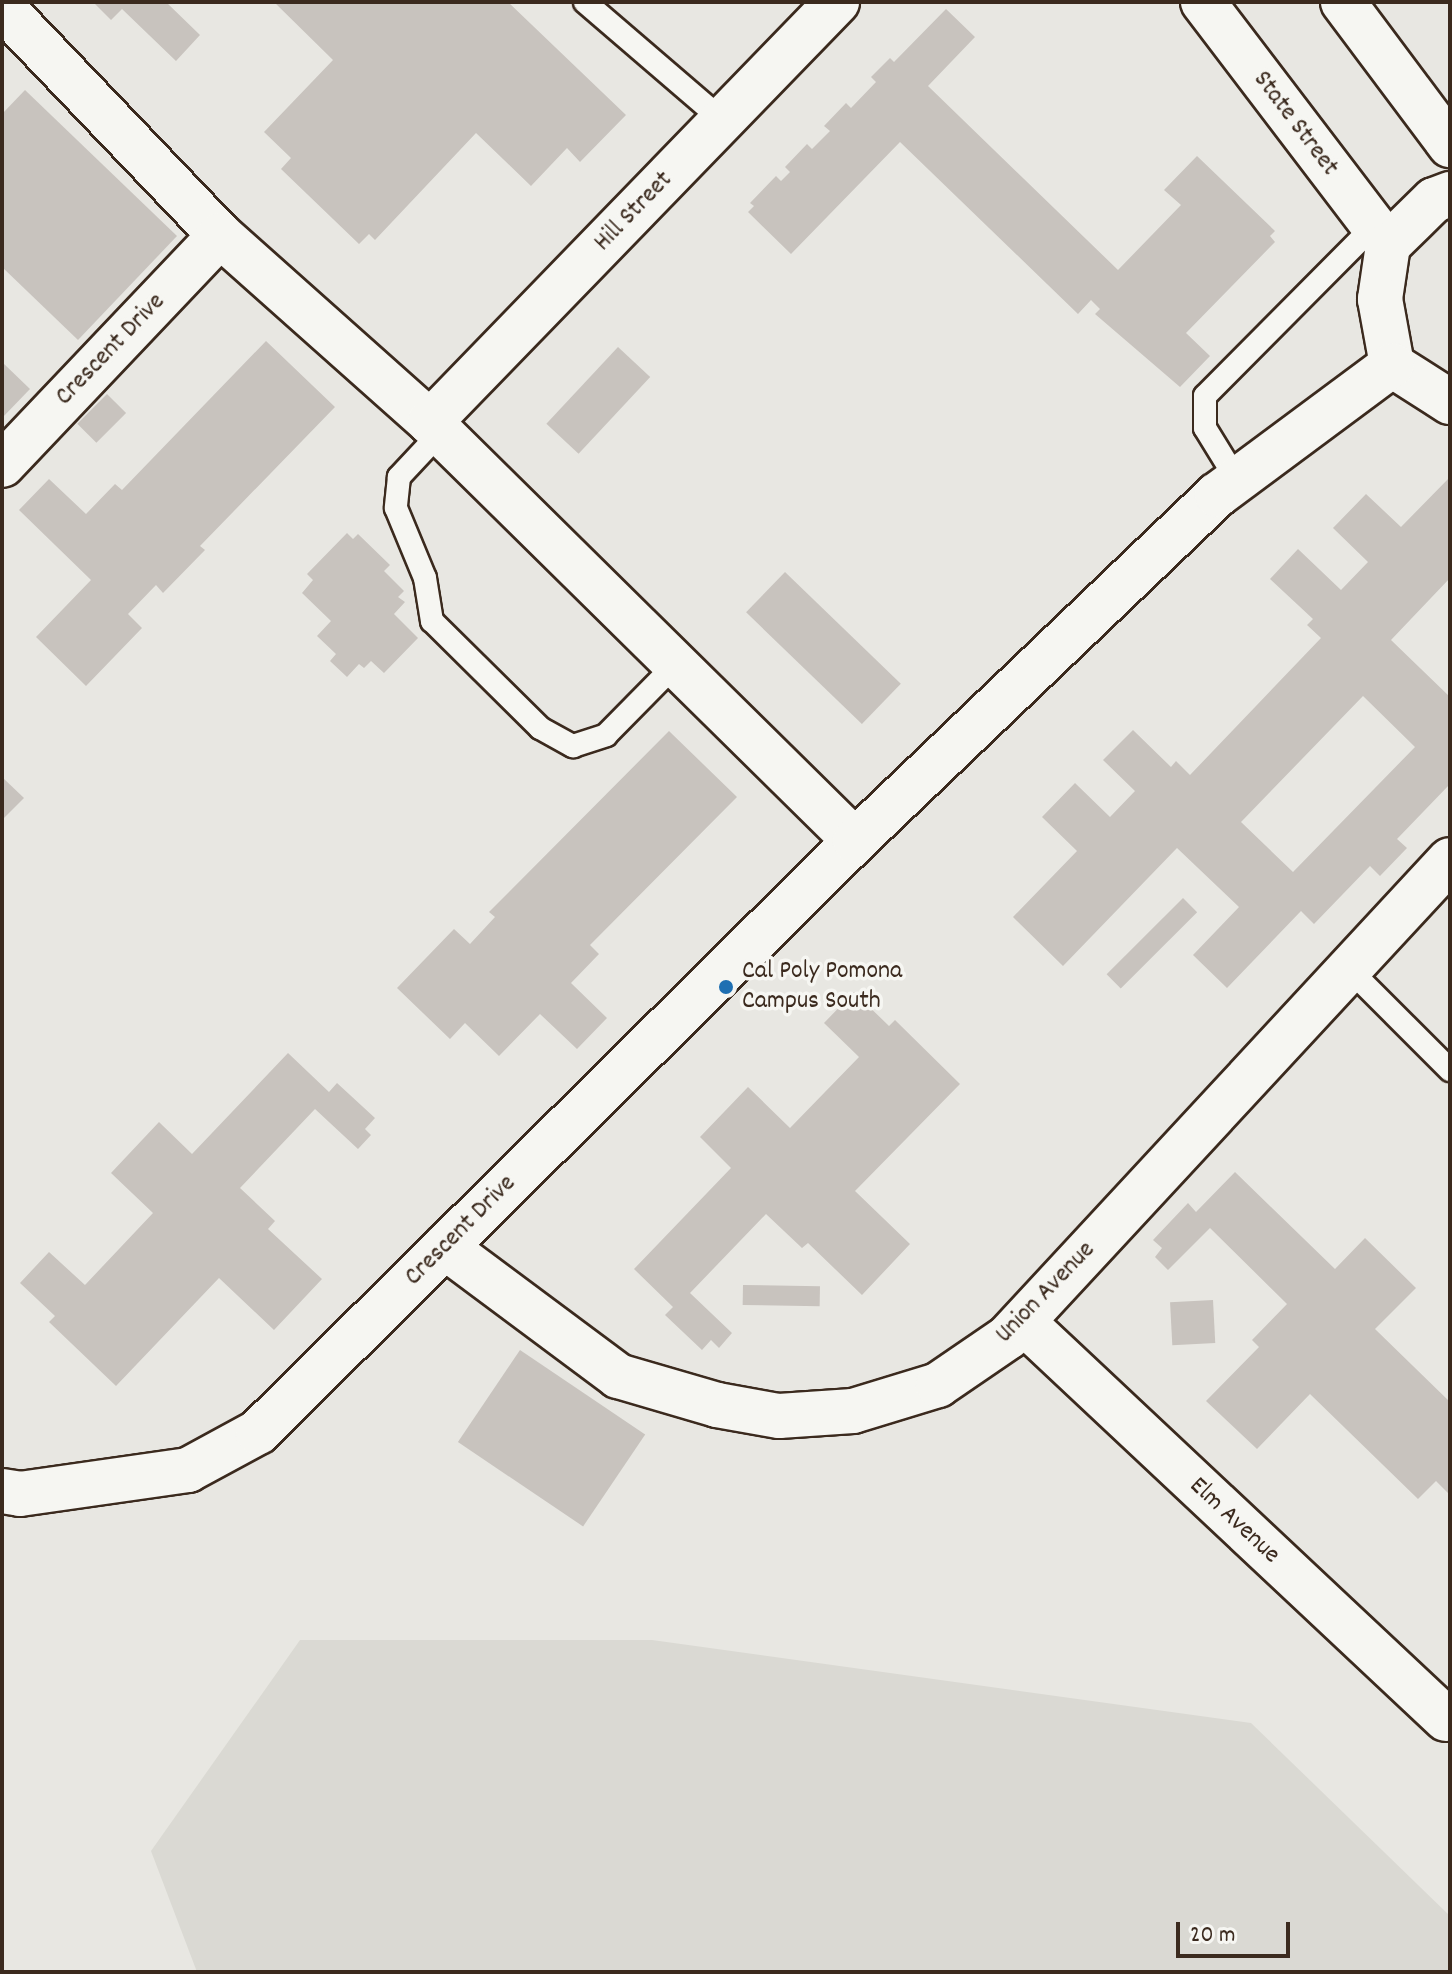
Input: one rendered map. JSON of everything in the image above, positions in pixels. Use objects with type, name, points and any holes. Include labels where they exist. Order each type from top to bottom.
[{"type":"street","name":"Hill Street","points":[[435,427],[722,120],[837,2]]},
{"type":"street","name":"State Street","points":[[1203,2],[1381,236]]},
{"type":"street","points":[[1343,2],[1450,145]]},
{"type":"street","points":[[2,7],[220,235],[435,427],[855,841]]},
{"type":"street","points":[[1450,194],[1434,200],[1381,236],[1380,299],[1392,365],[1450,402]]},
{"type":"street","name":"Crescent Drive","points":[[2,465],[220,235]]},
{"type":"street","name":"Crescent Drive","points":[[2,1491],[20,1494],[188,1470],[258,1432],[855,841],[1237,480],[1392,365]]},
{"type":"street","name":"Union Avenue","points":[[445,1247],[618,1376],[717,1405],[779,1416],[853,1411],[938,1385],[1023,1322],[1450,860]]},
{"type":"street","name":"Elm Avenue","points":[[1023,1322],[1446,1719]]},
{"type":"lane","points":[[585,2],[722,120]]},
{"type":"lane","points":[[1237,480],[1205,428],[1205,396],[1381,236]]},
{"type":"lane","points":[[435,427],[399,477],[396,508],[425,578],[432,621],[540,728],[573,746],[606,735],[676,664]]},
{"type":"lane","points":[[1349,969],[1450,1070]]},
{"type":"shaded area","name":"Cal Poly Pomona Campus South","points":[[2,2],[1450,2],[1450,1972],[2,1972]]},
{"type":"shaded area","points":[[300,1640],[652,1640],[1251,1723],[1450,1916],[1450,1972],[197,1972],[151,1851]]},
{"type":"building","points":[[93,2],[166,2],[200,35],[176,61],[122,9],[111,20]]},
{"type":"building","points":[[274,2],[508,2],[626,115],[580,162],[567,148],[531,186],[476,133],[375,240],[369,234],[359,244],[281,169],[291,158],[264,132],[333,60]]},
{"type":"building","points":[[946,9],[975,37],[928,86],[1118,270],[1181,205],[1164,190],[1197,156],[1275,231],[1270,236],[1275,242],[1186,333],[1210,356],[1180,387],[1095,314],[1100,309],[1091,300],[1078,314],[900,142],[791,254],[748,212],[754,206],[750,203],[776,176],[781,181],[790,172],[785,167],[807,144],[812,149],[830,131],[824,126],[846,103],[851,108],[876,82],[871,77],[890,58],[894,62]]},
{"type":"building","points":[[25,90],[177,236],[78,340],[2,267],[2,114]]},
{"type":"building","points":[[266,341],[335,407],[200,546],[205,550],[163,593],[156,585],[128,614],[142,628],[86,686],[36,637],[91,580],[19,510],[49,479],[86,514],[115,484],[122,490]]},
{"type":"building","points":[[618,347],[650,377],[579,454],[546,424]]},
{"type":"building","points":[[2,362],[30,389],[2,418]]},
{"type":"building","points":[[107,394],[126,413],[96,443],[77,424]]},
{"type":"building","points":[[1450,477],[1450,578],[1391,640],[1450,697],[1450,784],[1397,839],[1407,848],[1380,876],[1370,866],[1314,924],[1301,911],[1227,988],[1193,955],[1239,907],[1177,848],[1063,966],[1013,917],[1077,851],[1042,817],[1075,783],[1110,817],[1135,791],[1103,760],[1133,730],[1171,767],[1176,761],[1190,775],[1321,638],[1307,625],[1313,619],[1270,579],[1298,549],[1341,590],[1368,562],[1333,528],[1366,494],[1401,527]],"holes":[[[1363,696],[1415,747],[1293,872],[1241,822]]]},
{"type":"building","points":[[347,533],[353,539],[358,534],[390,565],[384,571],[404,591],[398,597],[405,602],[394,614],[418,638],[384,673],[371,661],[364,668],[359,664],[347,677],[330,661],[336,654],[317,636],[331,621],[302,593],[313,580],[307,574]]},
{"type":"building","points":[[785,572],[901,684],[862,724],[746,612]]},
{"type":"building","points":[[669,731],[737,797],[590,945],[599,954],[571,983],[607,1018],[577,1049],[540,1014],[499,1056],[465,1023],[450,1039],[397,988],[454,929],[470,944],[495,917],[489,912]]},
{"type":"building","points":[[2,777],[24,798],[2,820]]},
{"type":"building","points":[[1183,898],[1197,912],[1121,989],[1107,974]]},
{"type":"building","points":[[854,992],[889,1026],[895,1020],[960,1084],[855,1191],[910,1244],[862,1295],[808,1243],[802,1248],[766,1214],[690,1293],[732,1333],[719,1348],[711,1340],[702,1350],[665,1315],[673,1307],[634,1269],[731,1168],[700,1137],[748,1087],[790,1128],[859,1057],[824,1023]]},
{"type":"building","points":[[288,1053],[329,1092],[337,1083],[375,1118],[365,1129],[371,1135],[358,1149],[315,1109],[240,1188],[275,1221],[268,1229],[322,1279],[274,1330],[219,1278],[116,1386],[49,1322],[55,1316],[20,1283],[49,1252],[85,1285],[153,1213],[111,1173],[159,1122],[192,1154]]},
{"type":"building","points":[[1235,1172],[1335,1269],[1365,1238],[1416,1288],[1375,1329],[1450,1402],[1450,1495],[1436,1481],[1418,1499],[1310,1394],[1257,1449],[1206,1401],[1259,1347],[1252,1340],[1287,1304],[1210,1228],[1168,1270],[1155,1257],[1162,1248],[1153,1240],[1188,1203],[1196,1212]]},
{"type":"building","points":[[743,1285],[820,1286],[820,1306],[743,1305]]},
{"type":"building","points":[[1213,1300],[1215,1343],[1172,1345],[1170,1302]]},
{"type":"building","points":[[520,1350],[645,1434],[583,1526],[458,1442]]},
{"type":"place","name":"Cal Poly Pomona Campus South","points":[[726,987]]}]
